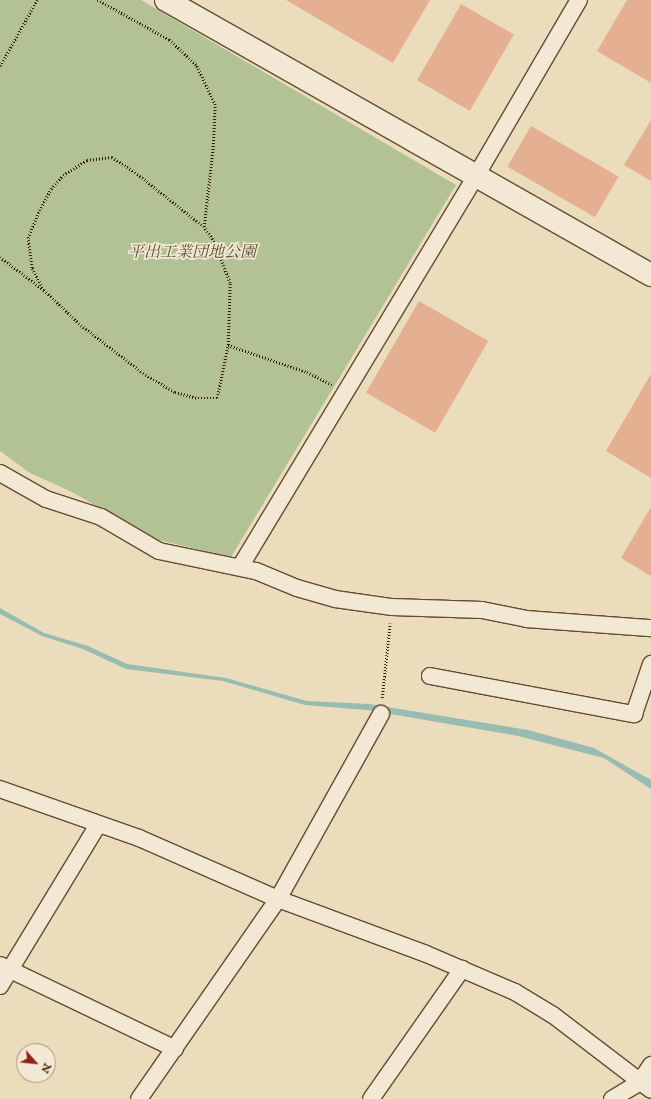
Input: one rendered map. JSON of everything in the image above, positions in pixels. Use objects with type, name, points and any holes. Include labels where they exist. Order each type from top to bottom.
[{"type":"street","points":[[166,0],[651,275]]},
{"type":"street","points":[[240,567],[476,176],[579,0]]},
{"type":"street","points":[[0,473],[46,499],[101,517],[159,551],[240,567],[335,599],[392,608],[482,610],[527,619],[651,628]]},
{"type":"street","points":[[430,676],[634,714],[651,664]]},
{"type":"street","points":[[139,1099],[278,899],[381,714]]},
{"type":"street","points":[[0,789],[98,825],[139,838],[278,899],[462,969],[515,992],[552,1015],[645,1087]]},
{"type":"street","points":[[0,986],[5,968],[98,825]]},
{"type":"street","points":[[5,968],[175,1049]]},
{"type":"street","points":[[370,1099],[462,969]]},
{"type":"street","points":[[645,1087],[651,1065]]},
{"type":"street","points":[[612,1099],[645,1087]]},
{"type":"path","points":[[0,66],[37,0]]},
{"type":"path","points":[[98,0],[169,40],[196,65],[207,84],[215,106],[213,147],[204,227]]},
{"type":"path","points":[[0,257],[44,290],[81,325],[143,373],[175,392],[198,398],[217,398],[228,345],[230,284],[214,242],[204,227],[135,172],[112,157],[87,160],[63,175],[51,189],[38,213],[28,238],[32,268],[44,290]]},
{"type":"path","points":[[228,345],[307,372],[346,393]]},
{"type":"path","points":[[381,714],[384,661],[392,608]]},
{"type":"green space","name":"平出工業団地公園","points":[[0,0],[141,0],[456,185],[231,557],[154,539],[72,492],[30,473],[0,451]]},
{"type":"water","points":[[0,608],[44,633],[88,646],[127,664],[226,678],[307,701],[369,704],[528,730],[594,748],[651,780],[651,789],[604,758],[518,736],[367,710],[305,705],[223,681],[126,669],[83,649],[42,636],[0,614]]},
{"type":"building","points":[[286,0],[430,0],[393,63]]},
{"type":"building","points":[[627,0],[651,0],[651,83],[597,51]]},
{"type":"building","points":[[461,4],[514,34],[470,111],[417,80]]},
{"type":"building","points":[[651,120],[651,181],[624,165]]},
{"type":"building","points":[[531,126],[618,176],[595,217],[508,167]]},
{"type":"building","points":[[419,301],[488,341],[435,433],[366,393]]},
{"type":"building","points":[[651,374],[651,478],[606,451]]},
{"type":"building","points":[[651,507],[651,576],[621,558]]}]
